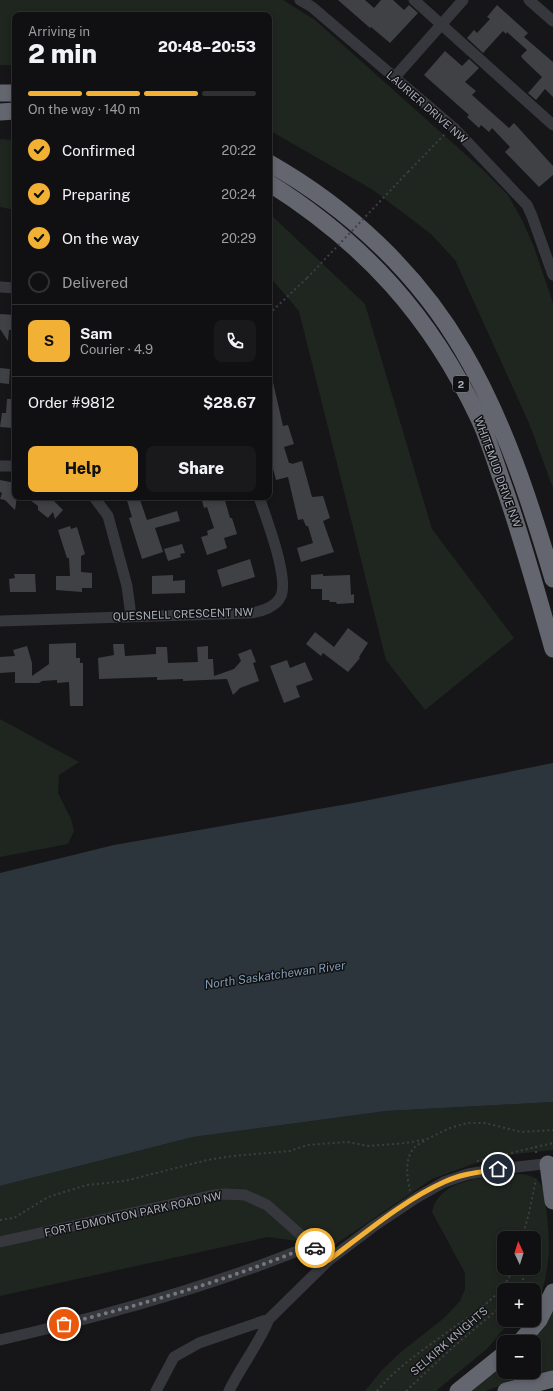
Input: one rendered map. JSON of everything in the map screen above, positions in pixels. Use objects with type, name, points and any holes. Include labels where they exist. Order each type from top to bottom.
[{"type":"highway","points":[[0,93],[12,93]]},
{"type":"highway","points":[[0,112],[12,111]]},
{"type":"highway","name":"WHITEMUD DRIVE NW","points":[[272,165],[302,182],[341,211],[369,235],[414,282],[446,325],[477,377],[503,431],[530,506],[553,579]]},
{"type":"highway","name":"WHITEMUD DRIVE NW","points":[[272,185],[300,202],[360,251],[402,296],[438,345],[467,394],[489,443],[516,519],[553,649]]},
{"type":"highway","points":[[546,1164],[553,1201]]},
{"type":"highway","points":[[526,1335],[539,1320],[553,1292]]},
{"type":"highway","points":[[458,1391],[497,1360]]},
{"type":"highway","points":[[506,1391],[553,1379]]},
{"type":"street","name":"LAURIER DRIVE NW","points":[[300,0],[312,7],[455,129],[527,205],[553,275]]},
{"type":"street","points":[[414,0],[553,125]]},
{"type":"street","points":[[394,78],[463,0]]},
{"type":"street","points":[[529,0],[552,18]]},
{"type":"street","points":[[0,287],[12,288]]},
{"type":"street","points":[[0,466],[12,466]]},
{"type":"street","points":[[96,500],[108,516],[127,586],[131,616]]},
{"type":"street","name":"QUESNELL CRESCENT NW","points":[[0,620],[256,612],[268,608],[279,600],[282,589],[282,572],[260,500]]},
{"type":"street","points":[[229,1391],[236,1376],[264,1331],[269,1319],[329,1260],[374,1226],[416,1198],[444,1182],[468,1174],[546,1164]]},
{"type":"street","name":"FORT EDMONTON PARK ROAD NW","points":[[0,1242],[214,1195],[245,1195],[267,1205],[329,1260]]},
{"type":"street","points":[[0,1340],[140,1304],[248,1270],[312,1245]]},
{"type":"street","points":[[156,1391],[174,1357],[199,1343],[269,1319]]},
{"type":"path","points":[[272,311],[307,278],[443,136],[455,129]]},
{"type":"path","points":[[416,1198],[410,1190],[409,1155],[415,1147],[427,1139],[450,1128],[467,1123],[485,1123],[521,1132],[553,1130]]},
{"type":"path","points":[[0,1220],[14,1218],[48,1197],[86,1185],[125,1181],[207,1160],[290,1151],[307,1145],[347,1142],[369,1146],[406,1143],[427,1139]]},
{"type":"path","points":[[524,1231],[529,1213],[534,1182],[546,1164],[536,1146],[553,1143]]},
{"type":"path","points":[[377,1391],[398,1369],[485,1304],[498,1292],[510,1275]]},
{"type":"path","name":"SELKIRK KNIGHTS","points":[[406,1391],[452,1348],[497,1310]]},
{"type":"shaded area","points":[[0,0],[283,0],[315,20],[483,170],[508,195],[522,220],[534,247],[553,303],[553,488],[529,423],[455,260],[431,234],[373,190],[272,132],[272,12],[12,12],[12,65],[0,65]]},
{"type":"shaded area","points":[[0,139],[12,140],[12,209],[0,207]]},
{"type":"shaded area","points":[[272,216],[365,304],[432,529],[514,638],[425,710],[386,660],[299,311],[272,280]]},
{"type":"shaded area","points":[[0,719],[79,762],[59,775],[58,793],[71,819],[74,831],[68,844],[0,857]]},
{"type":"shaded area","points":[[553,1102],[553,1150],[516,1154],[473,1164],[432,1179],[333,1246],[268,1237],[0,1296],[0,1186],[193,1137],[386,1111]]},
{"type":"shaded area","points":[[508,1174],[524,1175],[533,1177],[543,1189],[548,1221],[549,1252],[545,1281],[541,1294],[541,1283],[497,1283],[497,1327],[505,1327],[497,1335],[488,1348],[436,1391],[365,1391],[382,1370],[401,1352],[444,1318],[460,1301],[465,1289],[465,1273],[432,1212],[436,1201],[443,1193],[462,1182]]},
{"type":"shaded area","points":[[553,1306],[553,1372],[541,1374],[541,1335],[531,1335],[537,1327],[541,1327],[541,1322]]},
{"type":"shaded area","points":[[497,1367],[497,1379],[519,1379],[485,1391],[467,1391]]},
{"type":"water","name":"North Saskatchewan River","points":[[553,763],[553,1102],[386,1111],[193,1137],[0,1186],[0,873],[114,845],[359,802]]},
{"type":"building","points":[[338,0],[365,0],[374,8],[381,0],[393,0],[404,10],[409,5],[418,13],[390,43]]},
{"type":"building","points":[[497,5],[528,33],[524,37],[553,62],[553,97],[545,89],[536,100],[528,93],[542,77],[521,56],[527,50],[507,32],[506,34],[503,31],[483,53],[467,38],[474,30],[477,33],[490,19],[487,17]]},
{"type":"building","points":[[445,51],[462,66],[469,59],[479,68],[465,82],[476,91],[472,95],[509,128],[514,123],[553,166],[553,175],[539,187],[505,152],[510,147],[492,128],[489,132],[481,125],[479,128],[467,117],[469,115],[424,75]]},
{"type":"building","points":[[0,314],[12,315],[12,330],[9,330],[8,341],[0,329]]},
{"type":"building","points":[[0,368],[10,369],[9,384],[0,383]]},
{"type":"building","points":[[272,378],[283,426],[288,425],[294,444],[284,447],[289,463],[292,464],[302,461],[312,497],[323,496],[330,518],[323,521],[334,552],[301,562],[297,548],[313,543],[308,526],[306,526],[303,519],[298,520],[288,477],[276,480],[272,465]]},
{"type":"building","points":[[7,399],[12,399],[12,428],[0,427],[2,413],[6,413]]},
{"type":"building","points":[[0,480],[12,482],[12,500],[17,500],[15,510],[5,500],[0,499],[2,493],[0,492]]},
{"type":"building","points":[[30,500],[53,500],[63,510],[55,519],[53,512],[48,518],[38,510],[38,506]]},
{"type":"building","points":[[127,500],[140,500],[147,520],[177,511],[180,521],[155,528],[163,552],[142,559],[129,518],[132,517]]},
{"type":"building","points":[[202,500],[225,500],[230,518],[232,518],[237,534],[224,538],[227,548],[207,555],[201,537],[208,535],[207,531],[214,528],[207,507],[204,508]]},
{"type":"building","points":[[70,526],[71,529],[77,527],[85,554],[81,556],[81,572],[92,573],[92,588],[82,588],[82,592],[56,590],[56,576],[70,576],[69,558],[67,558],[58,530]]},
{"type":"building","points":[[182,544],[185,553],[180,554],[181,557],[168,561],[164,549]]},
{"type":"building","points":[[250,559],[255,577],[222,587],[217,570]]},
{"type":"building","points":[[14,574],[35,574],[36,592],[10,592],[9,579],[15,578]]},
{"type":"building","points":[[323,574],[323,576],[350,575],[351,595],[354,594],[354,603],[337,604],[336,602],[330,602],[329,600],[322,600],[322,589],[311,589],[311,575]]},
{"type":"building","points":[[173,575],[173,581],[185,580],[185,593],[152,594],[152,576]]},
{"type":"building","points":[[348,628],[368,643],[359,657],[360,658],[348,672],[323,653],[321,656],[306,644],[315,632],[334,647]]},
{"type":"building","points":[[76,643],[76,658],[80,658],[80,663],[83,663],[83,706],[70,706],[69,682],[57,683],[57,680],[42,681],[39,683],[15,683],[15,672],[0,673],[0,657],[15,656],[13,650],[27,646],[32,663],[32,676],[49,664],[49,644]]},
{"type":"building","points":[[113,644],[124,644],[125,656],[156,654],[156,647],[167,647],[168,663],[198,662],[197,647],[208,646],[208,659],[213,659],[214,676],[234,669],[241,661],[238,654],[251,649],[256,662],[253,663],[259,681],[240,688],[233,695],[227,679],[183,681],[183,679],[157,680],[157,677],[99,679],[98,658],[114,655]]},
{"type":"building","points":[[287,660],[290,668],[305,662],[313,680],[296,686],[300,697],[284,703],[270,666]]},
{"type":"way so far","points":[[64,1324],[133,1306],[240,1273],[277,1260],[312,1245],[315,1248]]},
{"type":"route","points":[[315,1248],[329,1260],[374,1226],[416,1198],[444,1182],[468,1174],[498,1169]]}]
